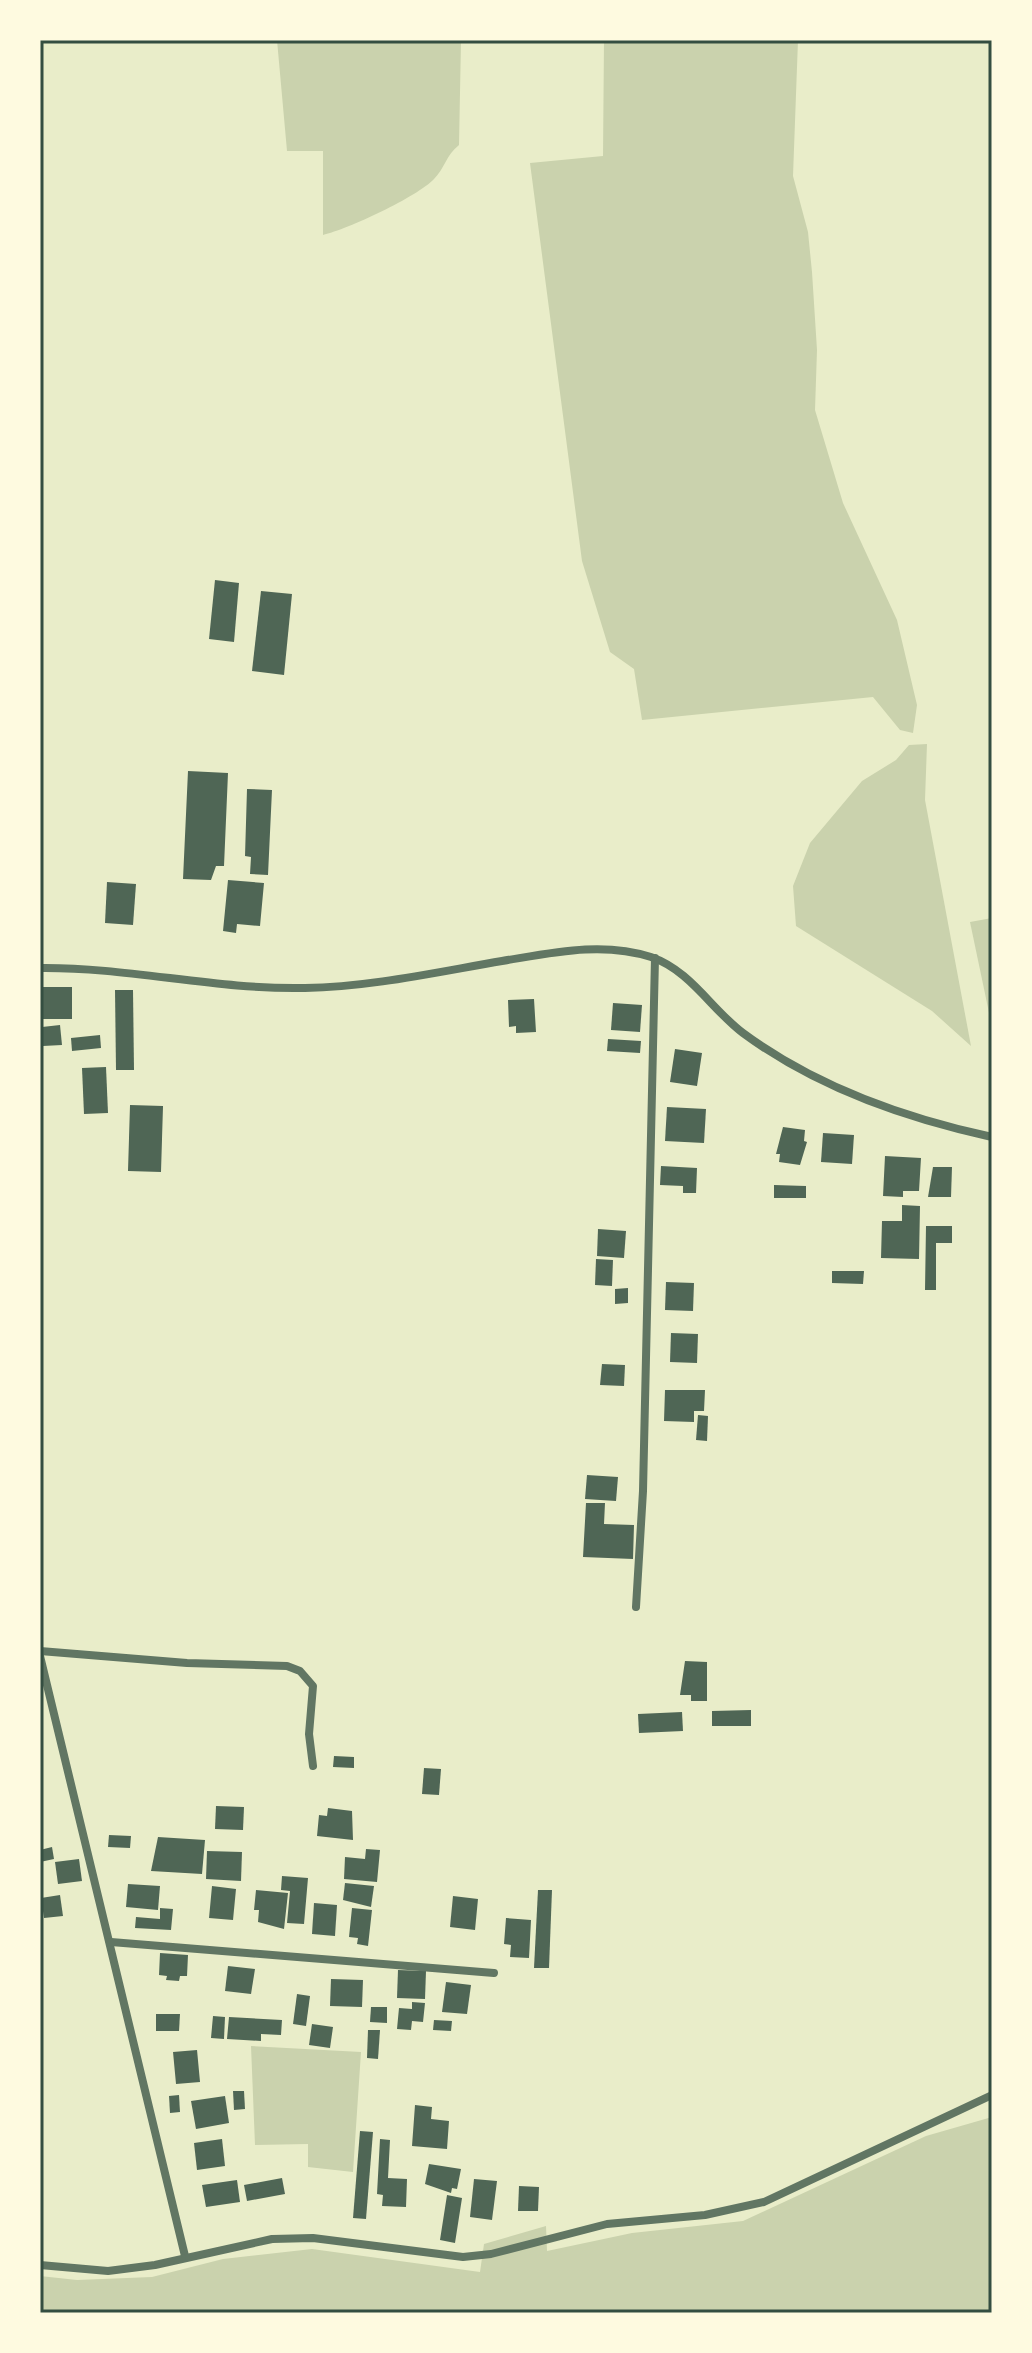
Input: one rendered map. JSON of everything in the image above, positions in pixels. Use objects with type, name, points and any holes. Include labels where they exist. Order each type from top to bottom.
[{"type":"street","points":[[40,968],[87,968],[257,987],[306,988],[602,948],[655,958],[695,985],[739,1031],[785,1064],[854,1097],[992,1137]]},
{"type":"street","points":[[636,1607],[643,1491],[655,958]]},
{"type":"street","points":[[185,2256],[40,1653],[287,1666],[300,1671],[313,1686],[309,1734],[313,1766]]},
{"type":"street","points":[[111,1942],[494,1973]]},
{"type":"street","points":[[40,2265],[108,2271],[155,2265],[272,2239],[313,2238],[463,2257],[491,2254],[607,2224],[705,2215],[764,2202],[992,2095]]},
{"type":"green space","points":[[277,40],[461,40],[459,145],[438,175],[413,194],[382,212],[323,235],[323,151],[287,151]]},
{"type":"green space","points":[[604,40],[798,40],[793,176],[808,232],[812,272],[817,350],[815,410],[843,503],[897,620],[917,705],[913,733],[900,730],[873,697],[642,720],[634,669],[610,652],[582,561],[530,163],[603,156]]},
{"type":"green space","points":[[927,744],[925,800],[971,1046],[932,1011],[796,926],[793,886],[810,843],[862,781],[896,760],[909,745]]},
{"type":"green space","points":[[992,918],[992,1027],[970,922]]},
{"type":"green space","points":[[251,2046],[361,2052],[353,2172],[308,2167],[308,2144],[255,2145]]},
{"type":"green space","points":[[992,2117],[992,2313],[40,2313],[40,2276],[77,2280],[152,2277],[223,2259],[312,2249],[480,2272],[484,2244],[546,2226],[547,2251],[632,2233],[743,2221],[926,2136]]},
{"type":"building","points":[[215,580],[239,583],[234,642],[209,639]]},
{"type":"building","points":[[261,591],[292,594],[284,675],[252,671]]},
{"type":"building","points":[[188,771],[228,773],[224,866],[216,866],[211,880],[183,879]]},
{"type":"building","points":[[247,789],[272,790],[268,875],[250,874],[251,857],[245,856]]},
{"type":"building","points":[[228,880],[264,883],[260,926],[237,924],[236,933],[223,931]]},
{"type":"building","points":[[107,882],[136,884],[133,925],[105,923]]},
{"type":"building","points":[[43,987],[72,987],[72,1019],[43,1019]]},
{"type":"building","points":[[115,990],[133,990],[134,1070],[116,1070]]},
{"type":"building","points":[[534,999],[536,1032],[516,1033],[516,1026],[509,1027],[508,1000]]},
{"type":"building","points":[[613,1003],[642,1005],[640,1032],[611,1030]]},
{"type":"building","points":[[60,1025],[62,1045],[43,1046],[42,1027]]},
{"type":"building","points":[[100,1035],[101,1048],[72,1051],[71,1038]]},
{"type":"building","points":[[608,1039],[641,1041],[640,1053],[607,1051]]},
{"type":"building","points":[[675,1049],[702,1053],[697,1086],[670,1082]]},
{"type":"building","points":[[106,1067],[108,1113],[84,1114],[82,1068]]},
{"type":"building","points":[[130,1105],[163,1106],[161,1172],[128,1171]]},
{"type":"building","points":[[667,1107],[706,1109],[704,1143],[665,1141]]},
{"type":"building","points":[[783,1127],[805,1130],[804,1141],[807,1142],[800,1165],[779,1162],[780,1154],[776,1154]]},
{"type":"building","points":[[823,1133],[854,1135],[852,1164],[821,1162]]},
{"type":"building","points":[[885,1156],[921,1158],[919,1191],[903,1191],[903,1197],[883,1196]]},
{"type":"building","points":[[661,1166],[697,1168],[696,1193],[683,1193],[683,1186],[660,1185]]},
{"type":"building","points":[[933,1167],[952,1167],[951,1197],[928,1197]]},
{"type":"building","points":[[774,1185],[806,1186],[806,1198],[774,1198]]},
{"type":"building","points":[[902,1205],[920,1206],[919,1259],[881,1258],[882,1221],[902,1221]]},
{"type":"building","points":[[926,1226],[952,1226],[952,1243],[936,1243],[936,1290],[925,1290]]},
{"type":"building","points":[[598,1229],[626,1231],[624,1258],[597,1256]]},
{"type":"building","points":[[596,1259],[613,1260],[612,1286],[595,1285]]},
{"type":"building","points":[[832,1271],[864,1271],[863,1284],[832,1283]]},
{"type":"building","points":[[666,1282],[694,1283],[693,1311],[665,1310]]},
{"type":"building","points":[[628,1288],[628,1303],[615,1304],[615,1289]]},
{"type":"building","points":[[671,1333],[698,1334],[697,1363],[670,1362]]},
{"type":"building","points":[[602,1364],[625,1365],[624,1386],[600,1385]]},
{"type":"building","points":[[665,1390],[705,1390],[704,1411],[694,1411],[694,1422],[664,1421]]},
{"type":"building","points":[[698,1415],[708,1416],[707,1441],[696,1440]]},
{"type":"building","points":[[587,1475],[618,1477],[616,1501],[585,1499]]},
{"type":"building","points":[[586,1503],[605,1503],[604,1524],[634,1525],[633,1559],[583,1557]]},
{"type":"building","points":[[685,1661],[707,1662],[707,1701],[691,1701],[691,1695],[680,1695]]},
{"type":"building","points":[[751,1710],[751,1726],[712,1726],[712,1711]]},
{"type":"building","points":[[682,1712],[683,1731],[639,1733],[638,1714]]},
{"type":"building","points":[[334,1756],[354,1757],[354,1768],[333,1767]]},
{"type":"building","points":[[424,1768],[441,1769],[439,1795],[422,1794]]},
{"type":"building","points":[[216,1806],[244,1807],[243,1830],[215,1829]]},
{"type":"building","points":[[328,1808],[352,1811],[353,1840],[317,1836],[319,1815],[327,1816]]},
{"type":"building","points":[[109,1835],[131,1836],[130,1848],[108,1847]]},
{"type":"building","points":[[158,1837],[205,1840],[202,1874],[151,1871]]},
{"type":"building","points":[[52,1847],[54,1859],[40,1862],[40,1850]]},
{"type":"building","points":[[366,1849],[380,1850],[377,1882],[344,1879],[345,1857],[365,1859]]},
{"type":"building","points":[[207,1851],[242,1852],[241,1881],[206,1879]]},
{"type":"building","points":[[79,1859],[82,1881],[58,1884],[55,1862]]},
{"type":"building","points":[[282,1876],[308,1878],[304,1924],[287,1923],[290,1891],[281,1890]]},
{"type":"building","points":[[345,1883],[374,1886],[371,1907],[343,1900]]},
{"type":"building","points":[[128,1884],[160,1886],[158,1910],[126,1907]]},
{"type":"building","points":[[212,1886],[236,1889],[233,1920],[209,1918]]},
{"type":"building","points":[[256,1890],[288,1893],[284,1929],[258,1922],[259,1910],[254,1910]]},
{"type":"building","points":[[538,1890],[552,1890],[549,1968],[534,1968]]},
{"type":"building","points":[[60,1895],[63,1916],[44,1918],[41,1898]]},
{"type":"building","points":[[453,1896],[478,1899],[475,1930],[450,1927]]},
{"type":"building","points":[[314,1903],[337,1905],[335,1936],[312,1934]]},
{"type":"building","points":[[160,1908],[173,1909],[171,1930],[135,1928],[136,1917],[160,1919]]},
{"type":"building","points":[[352,1908],[372,1910],[368,1946],[357,1944],[358,1938],[349,1937]]},
{"type":"building","points":[[506,1918],[531,1920],[529,1958],[510,1957],[511,1945],[504,1944]]},
{"type":"building","points":[[160,1953],[188,1955],[187,1976],[180,1976],[179,1981],[166,1980],[167,1976],[159,1975]]},
{"type":"building","points":[[228,1966],[255,1969],[251,1994],[225,1991]]},
{"type":"building","points":[[398,1970],[426,1971],[425,1999],[397,1998]]},
{"type":"building","points":[[331,1979],[363,1980],[362,2007],[330,2006]]},
{"type":"building","points":[[446,1982],[471,1985],[467,2014],[442,2012]]},
{"type":"building","points":[[297,1994],[310,1996],[306,2026],[293,2024]]},
{"type":"building","points":[[412,2002],[425,2003],[423,2022],[412,2021],[411,2030],[397,2029],[399,2008],[412,2009]]},
{"type":"building","points":[[371,2007],[387,2007],[387,2023],[370,2022]]},
{"type":"building","points":[[156,2014],[180,2014],[179,2031],[156,2031]]},
{"type":"building","points":[[213,2016],[225,2017],[224,2039],[211,2038]]},
{"type":"building","points":[[229,2017],[282,2020],[281,2035],[261,2034],[261,2041],[227,2039]]},
{"type":"building","points":[[434,2020],[452,2021],[451,2031],[433,2030]]},
{"type":"building","points":[[312,2024],[333,2027],[330,2048],[309,2045]]},
{"type":"building","points":[[368,2030],[380,2030],[378,2059],[367,2058]]},
{"type":"building","points":[[197,2050],[200,2082],[176,2084],[173,2052]]},
{"type":"building","points":[[233,2091],[244,2091],[245,2109],[234,2110]]},
{"type":"building","points":[[179,2095],[180,2112],[170,2113],[169,2096]]},
{"type":"building","points":[[225,2096],[229,2123],[196,2129],[191,2101]]},
{"type":"building","points":[[415,2105],[432,2107],[431,2119],[449,2121],[447,2149],[412,2146]]},
{"type":"building","points":[[360,2131],[373,2132],[366,2219],[353,2218]]},
{"type":"building","points":[[222,2139],[225,2166],[197,2170],[194,2143]]},
{"type":"building","points":[[380,2139],[390,2140],[388,2178],[407,2179],[406,2207],[382,2206],[383,2195],[377,2194]]},
{"type":"building","points":[[429,2164],[461,2169],[457,2189],[452,2188],[451,2193],[425,2184]]},
{"type":"building","points":[[282,2178],[285,2194],[247,2201],[244,2185]]},
{"type":"building","points":[[474,2179],[497,2181],[492,2220],[470,2217]]},
{"type":"building","points":[[237,2180],[240,2202],[206,2207],[202,2185]]},
{"type":"building","points":[[519,2186],[539,2187],[538,2211],[518,2211]]},
{"type":"building","points":[[447,2195],[462,2198],[455,2243],[440,2240]]}]
